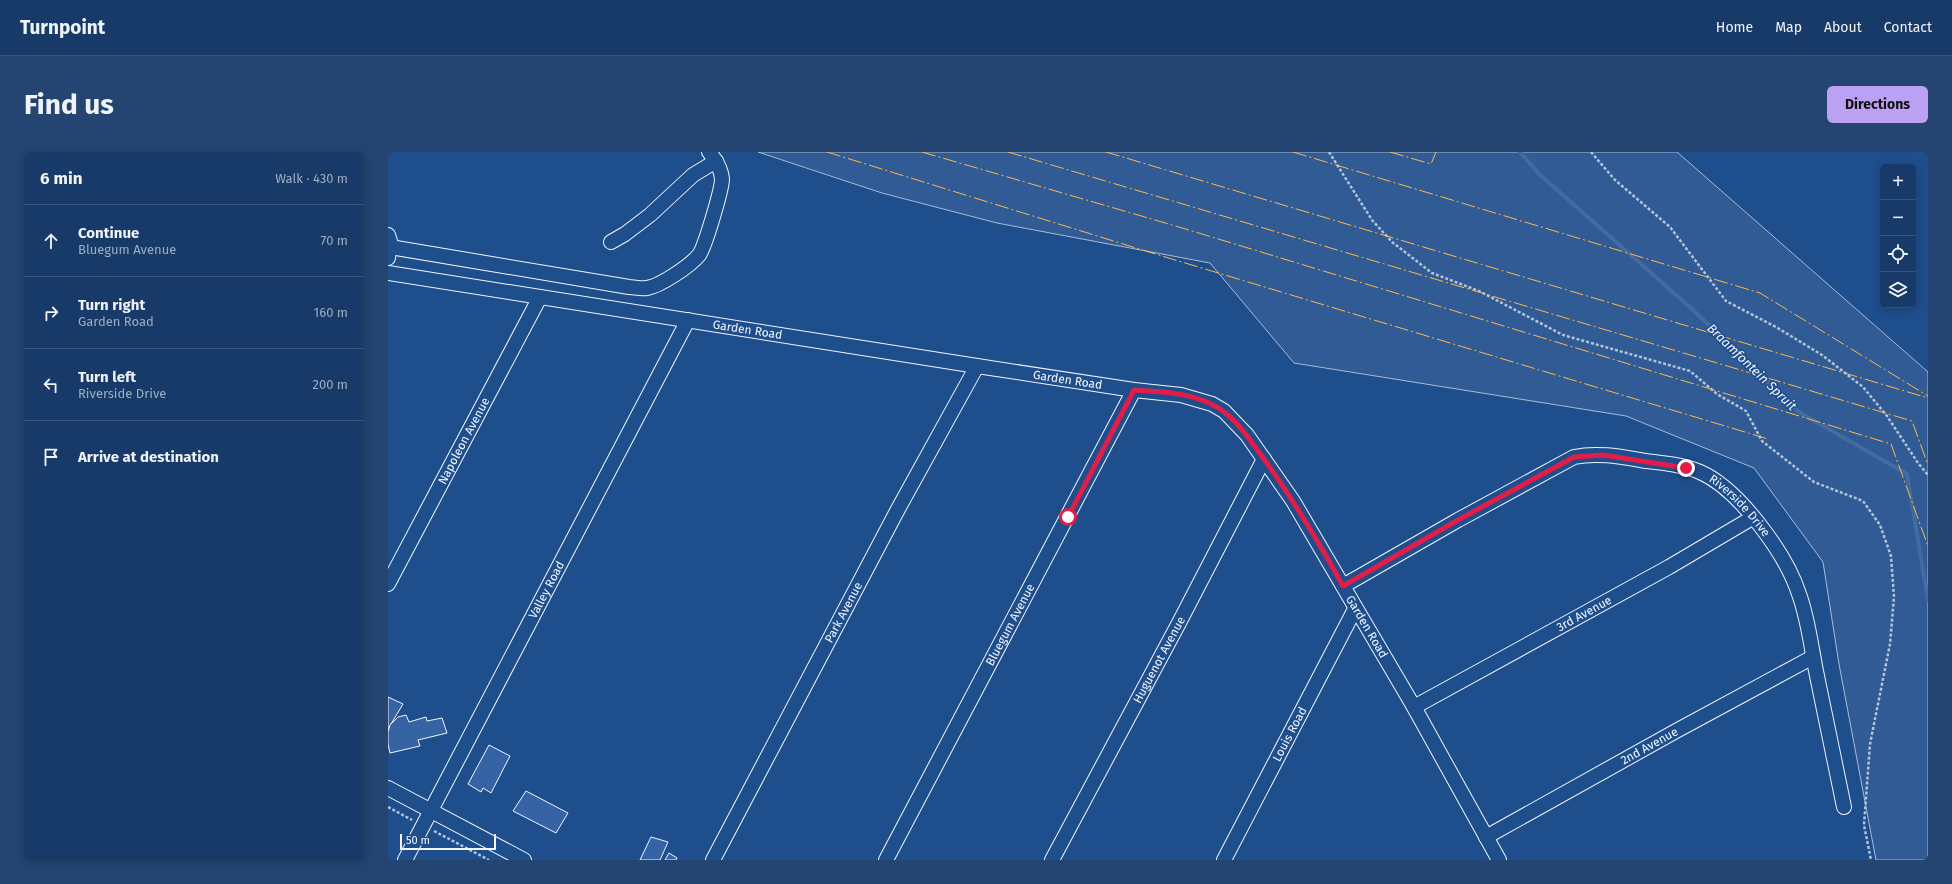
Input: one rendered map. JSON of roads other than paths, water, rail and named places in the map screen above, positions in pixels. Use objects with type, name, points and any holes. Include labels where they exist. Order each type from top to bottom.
[{"type":"street","points":[[389,247],[635,288],[650,287],[656,285],[683,268],[701,252],[721,188],[721,172],[712,156],[650,216],[625,234],[610,242]]},
{"type":"street","name":"Garden Road","points":[[388,273],[977,366],[1134,390],[1181,395],[1212,404],[1234,421],[1264,459],[1293,501],[1414,707],[1498,860]]},
{"type":"street","name":"Napoleon Avenue","points":[[388,584],[540,297]]},
{"type":"street","name":"Valley Road","points":[[405,860],[688,320]]},
{"type":"street","name":"Park Avenue","points":[[713,860],[897,511],[977,366]]},
{"type":"street","name":"Bluegum Avenue","points":[[886,860],[1134,390]]},
{"type":"street","name":"Riverside Drive","points":[[1343,586],[1565,461],[1584,455],[1603,455],[1659,462],[1699,472],[1728,492],[1752,518],[1780,553],[1791,575],[1799,594],[1844,807]]},
{"type":"street","name":"Huguenot Avenue","points":[[1052,860],[1264,459]]},
{"type":"street","name":"3rd Avenue","points":[[1414,707],[1670,567],[1752,518]]},
{"type":"street","name":"Louis Road","points":[[1224,860],[1355,608]]},
{"type":"street","name":"2nd Avenue","points":[[1486,837],[1813,657]]},
{"type":"street","points":[[388,788],[524,860]]},
{"type":"waterway","name":"Braamfontein Spruit","points":[[1520,152],[1539,174],[1692,309],[1799,412],[1907,474],[1928,600]]}]
